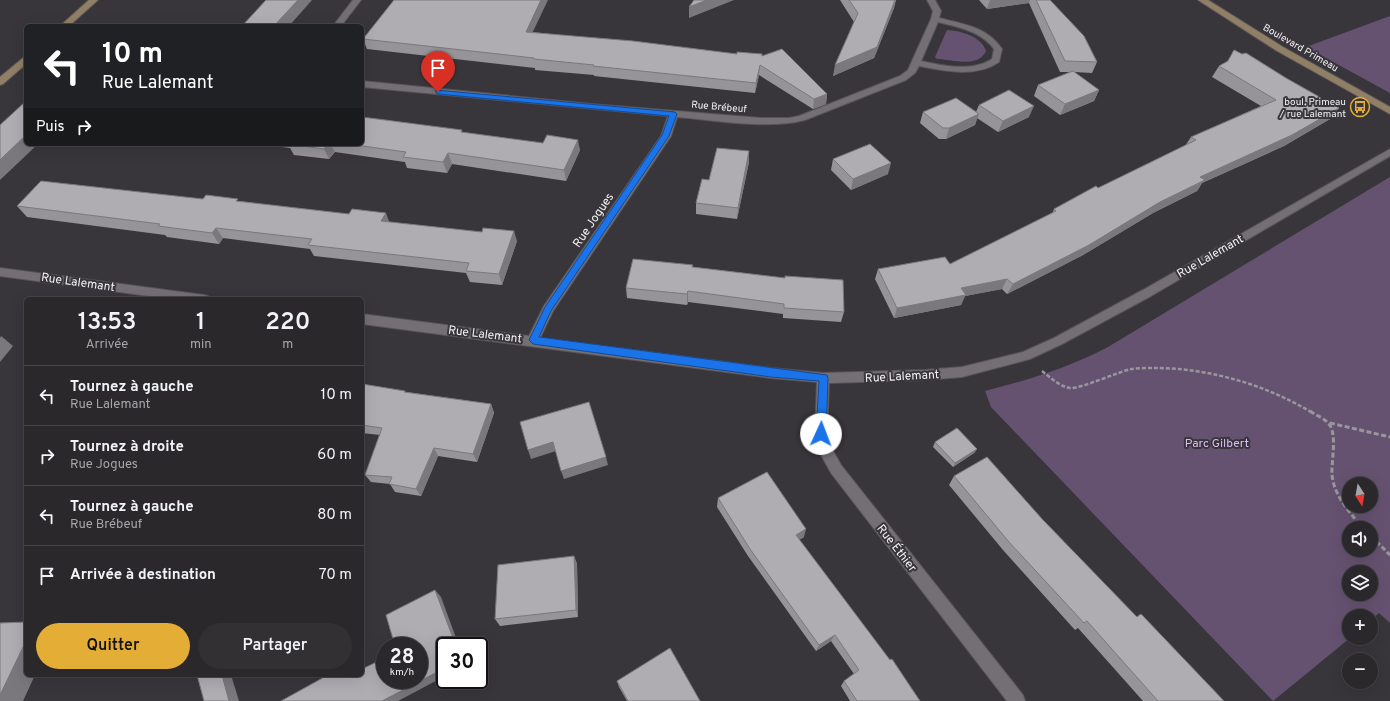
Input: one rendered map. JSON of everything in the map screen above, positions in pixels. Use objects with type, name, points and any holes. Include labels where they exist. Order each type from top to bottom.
[{"type":"street","points":[[66,24],[94,0]]},
{"type":"street","points":[[339,24],[357,0]]},
{"type":"street","points":[[916,62],[951,68],[977,68],[986,67],[996,60],[998,49],[988,37],[975,30],[935,19],[937,11],[931,0]]},
{"type":"street","name":"Boulevard Primeau","points":[[1202,0],[1280,49],[1390,111]]},
{"type":"street","name":"Rue Brébeuf","points":[[364,84],[673,114],[761,121],[789,121],[802,118],[903,78],[909,74],[935,19]]},
{"type":"street","points":[[0,82],[24,62]]},
{"type":"street","name":"Rue Jogues","points":[[533,340],[548,309],[666,136],[673,114]]},
{"type":"street","name":"Rue Lalemant","points":[[364,319],[533,340],[771,373],[824,378],[925,375],[962,372],[995,365],[1026,356],[1058,341],[1147,293],[1390,152]]},
{"type":"street","name":"Rue Lalemant","points":[[0,272],[175,297]]},
{"type":"street","name":"Rue Éthier","points":[[824,378],[821,434],[826,451],[836,469],[1017,701]]},
{"type":"path","points":[[1026,356],[1046,375],[1060,385],[1072,388],[1132,369],[1156,368],[1196,371],[1243,382],[1294,402],[1329,423],[1390,437]]},
{"type":"path","points":[[1329,423],[1333,432],[1332,475],[1336,492],[1357,521]]},
{"type":"path","points":[[1378,543],[1390,555]]},
{"type":"green space","points":[[1390,16],[1390,93],[1306,47]]},
{"type":"green space","points":[[947,30],[970,35],[980,42],[986,51],[982,57],[971,61],[964,62],[937,59],[935,57]]},
{"type":"green space","name":"Parc Gilbert","points":[[1390,177],[1390,623],[1379,613],[1378,614],[1378,609],[1342,609],[1342,645],[1273,701],[991,407],[985,391],[1048,373],[1108,347]]},
{"type":"building","points":[[266,0],[298,0],[276,24],[244,24]]},
{"type":"building","points":[[394,0],[541,0],[526,32],[633,41],[737,54],[737,52],[762,54],[762,56],[782,49],[827,94],[814,99],[760,65],[756,83],[593,66],[594,65],[364,39]]},
{"type":"building","points":[[694,0],[707,0],[689,7]]},
{"type":"building","points":[[849,0],[895,0],[877,47],[835,65],[858,13]]},
{"type":"building","points":[[1036,0],[1050,0],[1084,36],[1097,62],[1065,61]]},
{"type":"building","points":[[1234,50],[1242,54],[1246,53],[1339,108],[1292,135],[1200,177],[1205,180],[1160,202],[1089,245],[1013,284],[1007,279],[961,288],[966,295],[897,308],[878,269],[945,257],[950,264],[1056,211],[1054,209],[1096,186],[1098,188],[1196,140],[1191,137],[1276,100],[1219,66],[1228,61]]},
{"type":"building","points":[[1073,71],[1099,90],[1065,104],[1038,85]]},
{"type":"building","points":[[1009,90],[1034,106],[1003,121],[979,105]]},
{"type":"building","points":[[956,98],[979,114],[949,128],[943,128],[923,112]]},
{"type":"building","points":[[24,103],[24,137],[0,160],[0,125]]},
{"type":"building","points":[[364,117],[462,130],[461,132],[543,143],[547,135],[578,140],[564,170],[448,153],[443,162],[403,157],[406,152],[362,146],[364,146]]},
{"type":"building","points":[[870,144],[891,163],[853,179],[833,159]]},
{"type":"building","points":[[302,146],[326,146],[324,149]]},
{"type":"building","points":[[717,148],[749,151],[738,208],[696,203],[702,179],[709,180]]},
{"type":"building","points":[[41,181],[203,199],[206,195],[238,199],[236,201],[349,214],[352,209],[386,213],[381,221],[482,232],[483,228],[514,231],[499,274],[466,271],[469,263],[308,245],[312,239],[216,228],[212,233],[158,226],[160,224],[17,206]]},
{"type":"building","points":[[633,259],[693,265],[692,267],[785,278],[785,276],[843,280],[844,312],[784,308],[784,304],[688,291],[687,294],[626,288]]},
{"type":"building","points":[[364,384],[405,391],[404,392],[491,404],[473,454],[434,448],[416,489],[389,484],[392,477],[365,475],[382,428],[364,425]]},
{"type":"building","points":[[589,402],[606,457],[561,471],[553,442],[528,450],[520,422]]},
{"type":"building","points":[[957,428],[977,449],[955,463],[935,442]]},
{"type":"building","points":[[987,457],[1043,520],[1137,617],[1141,614],[1224,701],[1158,701],[1087,621],[1084,623],[1009,542],[954,476]]},
{"type":"building","points":[[767,472],[806,529],[796,535],[890,660],[892,659],[920,701],[857,701],[844,681],[859,670],[835,635],[819,645],[750,549],[718,498]]},
{"type":"building","points":[[574,556],[576,610],[495,619],[498,565]]},
{"type":"building","points":[[435,590],[453,637],[436,637],[436,673],[428,677],[428,637],[392,637],[386,615]]},
{"type":"building","points":[[24,622],[24,645],[0,695],[0,623]]},
{"type":"building","points":[[670,648],[700,701],[628,701],[617,681]]},
{"type":"building","points":[[376,662],[376,689],[405,689],[382,701],[281,701],[324,677],[364,677],[364,668]]},
{"type":"building","points":[[198,677],[223,677],[229,701],[204,701]]},
{"type":"place","name":"boul. Primeau / rue Lalemant","points":[[1360,107]]},
{"type":"route","points":[[438,92],[673,114],[666,136],[548,309],[533,340],[771,373],[824,378],[821,434]]}]
